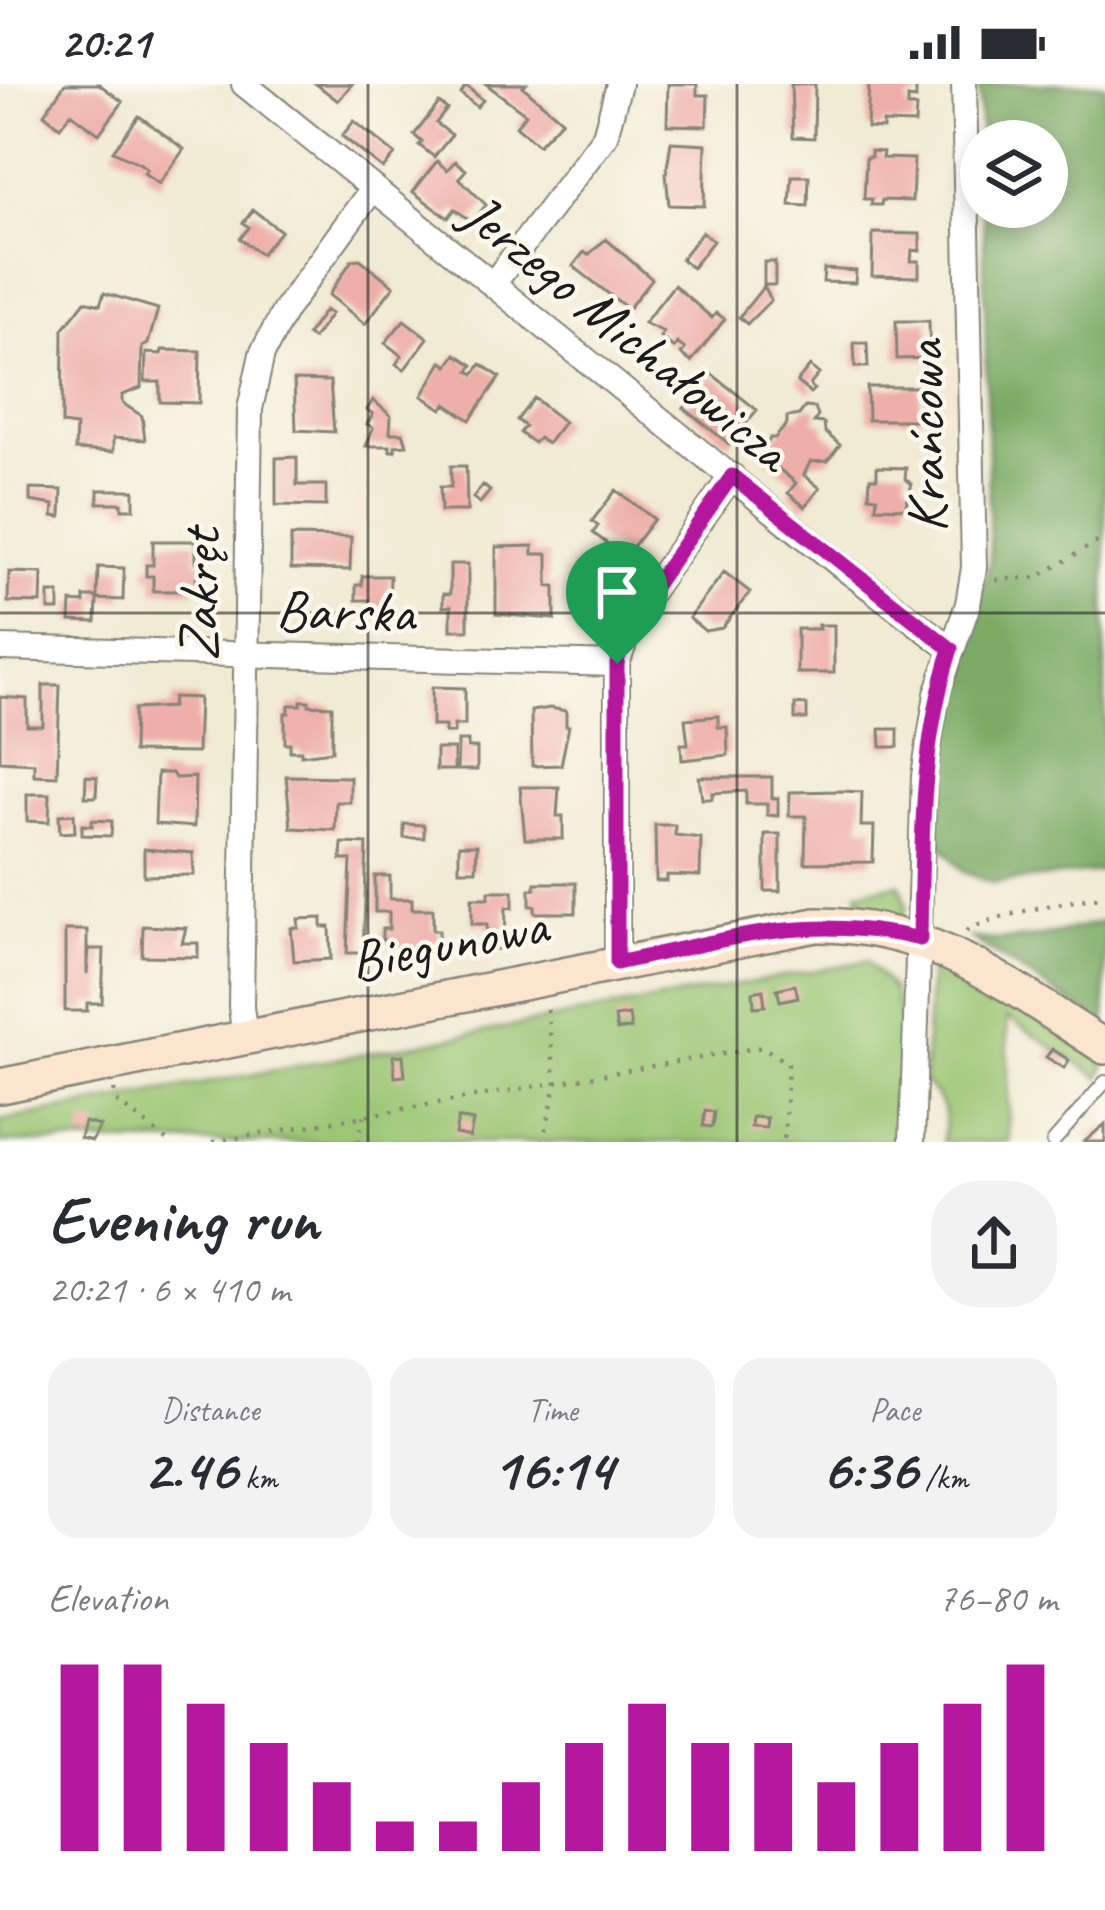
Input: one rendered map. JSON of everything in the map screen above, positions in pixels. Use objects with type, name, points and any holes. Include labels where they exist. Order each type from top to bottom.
[{"type":"street","name":"Jerzego Michałowicza","points":[[244,84],[951,649]]},
{"type":"street","points":[[493,284],[605,136],[620,84]]},
{"type":"street","name":"Krańcowa","points":[[912,1142],[933,944],[924,776],[934,707],[972,579],[964,84]]},
{"type":"street","name":"Zakręt","points":[[245,1038],[241,1007],[250,409],[256,373],[284,310],[373,188]]},
{"type":"street","points":[[617,963],[617,664],[622,640],[634,615],[732,476]]},
{"type":"street","name":"Barska","points":[[0,649],[617,664]]},
{"type":"street","name":"Biegunowa","points":[[0,1087],[800,926],[847,926],[933,944],[1105,1047]]},
{"type":"lane","points":[[1053,1142],[1105,1082]]},
{"type":"path","points":[[972,579],[1039,577],[1105,537]]},
{"type":"path","points":[[933,944],[980,921],[1036,912],[1078,898],[1105,897]]},
{"type":"path","points":[[543,1142],[556,1085],[548,1018]]},
{"type":"path","points":[[213,1142],[763,1047],[788,1064],[784,1142]]},
{"type":"path","points":[[115,1100],[169,1142]]},
{"type":"path","points":[[358,1142],[364,1115]]},
{"type":"green space","points":[[979,84],[1105,84],[1105,871],[992,883],[964,872],[934,837],[932,813],[938,744],[990,561],[983,228],[1068,228],[1068,120],[980,120]]},
{"type":"green space","points":[[900,884],[907,906],[902,919],[864,916],[858,892]]},
{"type":"green space","points":[[1105,921],[1105,1025],[969,937],[1020,939]]},
{"type":"green space","points":[[867,961],[893,990],[903,1030],[897,1142],[0,1142],[0,1121]]},
{"type":"green space","points":[[939,962],[1105,1061],[1100,1078],[1007,1017],[1009,1142],[943,1142],[943,1109],[924,1081],[930,965]]},
{"type":"building","points":[[65,84],[99,84],[123,102],[99,134],[71,113],[60,127],[44,114]]},
{"type":"building","points":[[316,84],[352,84],[338,101]]},
{"type":"building","points":[[486,84],[526,84],[523,87],[562,120],[538,145],[516,126],[526,114]]},
{"type":"building","points":[[668,84],[697,84],[697,95],[708,95],[707,126],[667,125]]},
{"type":"building","points":[[791,84],[815,84],[814,138],[793,137]]},
{"type":"building","points":[[869,84],[916,84],[916,99],[908,98],[908,107],[916,107],[915,124],[883,123],[883,129],[867,128]]},
{"type":"building","points":[[466,86],[483,100],[477,107],[461,94]]},
{"type":"building","points":[[439,103],[447,109],[436,123],[452,135],[434,157],[414,135]]},
{"type":"building","points":[[139,116],[184,149],[159,184],[139,163],[113,151]]},
{"type":"building","points":[[354,121],[395,154],[383,169],[342,136]]},
{"type":"building","points":[[671,142],[706,144],[704,206],[669,205],[666,174]]},
{"type":"building","points":[[871,151],[883,152],[882,158],[914,159],[912,201],[882,200],[881,205],[871,205],[872,199],[864,199],[866,157],[871,157]]},
{"type":"building","points":[[437,161],[447,170],[455,161],[466,170],[459,178],[486,205],[472,222],[455,209],[448,218],[413,192]]},
{"type":"building","points":[[792,176],[809,176],[808,206],[790,205]]},
{"type":"building","points":[[253,210],[281,231],[261,254],[240,239],[249,227],[243,223]]},
{"type":"building","points":[[702,232],[713,241],[692,268],[681,259]]},
{"type":"building","points":[[873,233],[920,234],[920,251],[912,250],[911,261],[919,261],[919,277],[872,276]]},
{"type":"building","points":[[606,239],[652,279],[628,309],[573,266],[584,252],[588,255]]},
{"type":"building","points":[[360,259],[394,286],[365,324],[329,295],[352,260]]},
{"type":"building","points":[[764,262],[775,262],[775,285],[764,285]]},
{"type":"building","points":[[824,269],[856,271],[855,283],[823,282]]},
{"type":"building","points":[[674,285],[712,318],[716,313],[725,319],[691,362],[681,354],[685,349],[677,343],[674,348],[660,337],[664,332],[644,323]]},
{"type":"building","points":[[764,286],[771,300],[747,324],[739,317]]},
{"type":"building","points":[[104,293],[158,309],[148,344],[142,347],[141,388],[122,395],[122,403],[142,416],[145,440],[113,438],[113,452],[75,450],[76,426],[62,424],[63,329],[85,301],[100,305]]},
{"type":"building","points":[[325,310],[331,314],[313,339],[307,335]]},
{"type":"building","points":[[404,320],[428,338],[404,370],[396,364],[402,356],[385,343]]},
{"type":"building","points":[[896,321],[929,321],[930,358],[897,359]]},
{"type":"building","points":[[854,343],[867,343],[868,367],[855,367]]},
{"type":"building","points":[[162,350],[200,351],[199,403],[160,402],[160,382],[145,382],[146,353],[161,354]]},
{"type":"building","points":[[456,354],[473,365],[469,371],[474,374],[481,364],[500,377],[470,420],[422,396],[442,362],[448,366]]},
{"type":"building","points":[[810,366],[819,374],[810,393],[797,382]]},
{"type":"building","points":[[712,374],[757,410],[729,444],[684,408]]},
{"type":"building","points":[[294,380],[330,381],[334,432],[296,430]]},
{"type":"building","points":[[867,387],[920,387],[920,420],[868,420]]},
{"type":"building","points":[[534,398],[564,422],[547,444],[539,438],[534,443],[520,433],[525,426],[517,420]]},
{"type":"building","points":[[373,400],[391,416],[390,433],[403,433],[407,445],[395,446],[395,451],[390,446],[366,446],[373,428],[367,424],[373,414],[367,410]]},
{"type":"building","points":[[805,407],[815,408],[814,422],[824,423],[825,432],[840,445],[828,461],[810,462],[804,475],[820,488],[805,507],[788,493],[796,483],[762,455],[770,438],[787,424],[787,417],[799,415]]},
{"type":"building","points":[[297,457],[297,485],[326,485],[326,506],[276,505],[276,458]]},
{"type":"building","points":[[451,466],[466,466],[467,511],[441,511],[440,487],[451,487]]},
{"type":"building","points":[[877,467],[906,468],[905,479],[912,484],[905,508],[876,507],[877,497],[869,496],[870,478],[877,478]]},
{"type":"building","points":[[483,485],[490,491],[480,503],[473,498]]},
{"type":"building","points":[[30,489],[62,490],[61,517],[53,516],[54,505],[30,501]]},
{"type":"building","points":[[98,490],[134,490],[134,509],[122,509],[122,503],[98,503]]},
{"type":"building","points":[[616,490],[654,519],[625,557],[593,533],[598,526],[592,521]]},
{"type":"building","points":[[291,536],[351,537],[350,570],[291,569]]},
{"type":"building","points":[[153,541],[196,541],[196,562],[205,563],[208,569],[203,578],[196,578],[196,591],[153,591],[153,576],[146,576],[146,565],[153,565]]},
{"type":"building","points":[[533,546],[533,554],[548,554],[555,619],[496,614],[496,547]]},
{"type":"building","points":[[450,564],[468,564],[468,630],[451,630],[451,606],[443,607],[443,594],[450,594]]},
{"type":"building","points":[[98,567],[124,568],[123,600],[97,599],[96,622],[70,621],[71,602],[97,597]]},
{"type":"building","points":[[9,572],[42,573],[41,603],[8,602]]},
{"type":"building","points":[[724,572],[750,592],[722,628],[705,631],[689,618]]},
{"type":"building","points":[[362,576],[390,576],[389,609],[369,609],[369,600],[356,600],[356,585],[362,585]]},
{"type":"building","points":[[49,593],[59,593],[59,610],[49,610]]},
{"type":"building","points":[[818,625],[834,625],[834,673],[797,673],[797,629],[819,629]]},
{"type":"building","points":[[43,685],[60,685],[57,776],[34,775],[34,763],[0,761],[0,697],[27,699],[27,726],[43,726]]},
{"type":"building","points":[[432,687],[465,688],[465,725],[454,725],[454,733],[445,733],[445,726],[432,726]]},
{"type":"building","points":[[173,697],[199,698],[197,753],[133,752],[134,709],[172,707]]},
{"type":"building","points":[[301,701],[332,706],[332,751],[301,755],[285,743],[285,713],[289,705],[301,705]]},
{"type":"building","points":[[795,704],[807,705],[807,719],[795,719]]},
{"type":"building","points":[[531,711],[566,711],[569,726],[561,765],[532,766]]},
{"type":"building","points":[[718,716],[718,727],[727,727],[728,755],[682,760],[681,744],[688,744],[685,719]]},
{"type":"building","points":[[880,729],[898,729],[898,747],[881,747]]},
{"type":"building","points":[[458,741],[477,748],[477,770],[457,770]]},
{"type":"building","points":[[436,749],[454,749],[454,770],[436,770]]},
{"type":"building","points":[[157,773],[195,777],[194,827],[155,824]]},
{"type":"building","points":[[86,776],[97,777],[96,797],[85,797]]},
{"type":"building","points":[[286,776],[350,777],[350,802],[336,802],[335,830],[291,828]]},
{"type":"building","points":[[699,777],[772,777],[778,816],[767,815],[767,804],[746,804],[746,791],[712,793],[712,799],[702,799]]},
{"type":"building","points":[[520,787],[559,787],[557,816],[563,816],[563,839],[525,839]]},
{"type":"building","points":[[790,792],[862,792],[861,826],[874,826],[873,862],[805,863],[806,816],[789,816]]},
{"type":"building","points":[[27,794],[50,794],[49,822],[27,821]]},
{"type":"building","points":[[74,814],[75,832],[60,833],[59,815]]},
{"type":"building","points":[[92,820],[112,821],[111,836],[82,835],[82,825],[92,826]]},
{"type":"building","points":[[404,824],[424,825],[424,838],[404,838]]},
{"type":"building","points":[[655,825],[675,825],[675,835],[701,838],[700,876],[667,875],[667,881],[656,881]]},
{"type":"building","points":[[765,834],[780,834],[780,891],[765,891]]},
{"type":"building","points":[[342,843],[367,844],[363,953],[347,953],[351,860],[341,860]]},
{"type":"building","points":[[459,845],[477,845],[476,870],[459,870]]},
{"type":"building","points":[[144,849],[193,853],[194,875],[144,876]]},
{"type":"building","points":[[375,876],[390,876],[390,899],[412,899],[412,909],[433,909],[433,930],[439,930],[439,943],[389,947],[389,940],[382,940],[382,929],[389,929],[389,912],[375,912]]},
{"type":"building","points":[[535,883],[576,883],[576,913],[535,913],[530,889],[535,889]]},
{"type":"building","points":[[489,891],[513,891],[513,908],[506,907],[505,949],[492,949],[492,930],[487,930],[487,924],[472,924],[472,898],[489,898]]},
{"type":"building","points":[[322,918],[322,927],[330,927],[331,959],[294,961],[291,928],[299,928],[298,919]]},
{"type":"building","points":[[143,926],[186,928],[182,943],[198,943],[198,957],[142,956]]},
{"type":"building","points":[[65,930],[87,930],[87,974],[89,949],[104,949],[102,1003],[87,1003],[87,1011],[65,1011]]},
{"type":"building","points":[[795,985],[798,997],[780,1001],[777,989]]},
{"type":"building","points":[[763,990],[765,1006],[754,1007],[753,992]]},
{"type":"building","points":[[629,1015],[631,1029],[617,1030],[615,1017]]},
{"type":"building","points":[[1052,1049],[1069,1060],[1064,1068],[1046,1057]]},
{"type":"building","points":[[403,1055],[405,1076],[395,1077],[393,1056]]},
{"type":"building","points":[[705,1110],[714,1112],[712,1127],[703,1126]]},
{"type":"building","points":[[752,1117],[767,1118],[766,1128],[751,1127]]},
{"type":"building","points":[[458,1118],[473,1121],[470,1137],[455,1134]]},
{"type":"building","points":[[84,1122],[100,1126],[92,1141],[80,1138]]},
{"type":"building","points":[[1105,1124],[1105,1142],[1084,1142]]},
{"type":"route","points":[[732,476],[951,649],[934,707],[924,776],[920,939],[847,926],[800,926],[617,963],[617,664],[634,615],[732,476]]}]
